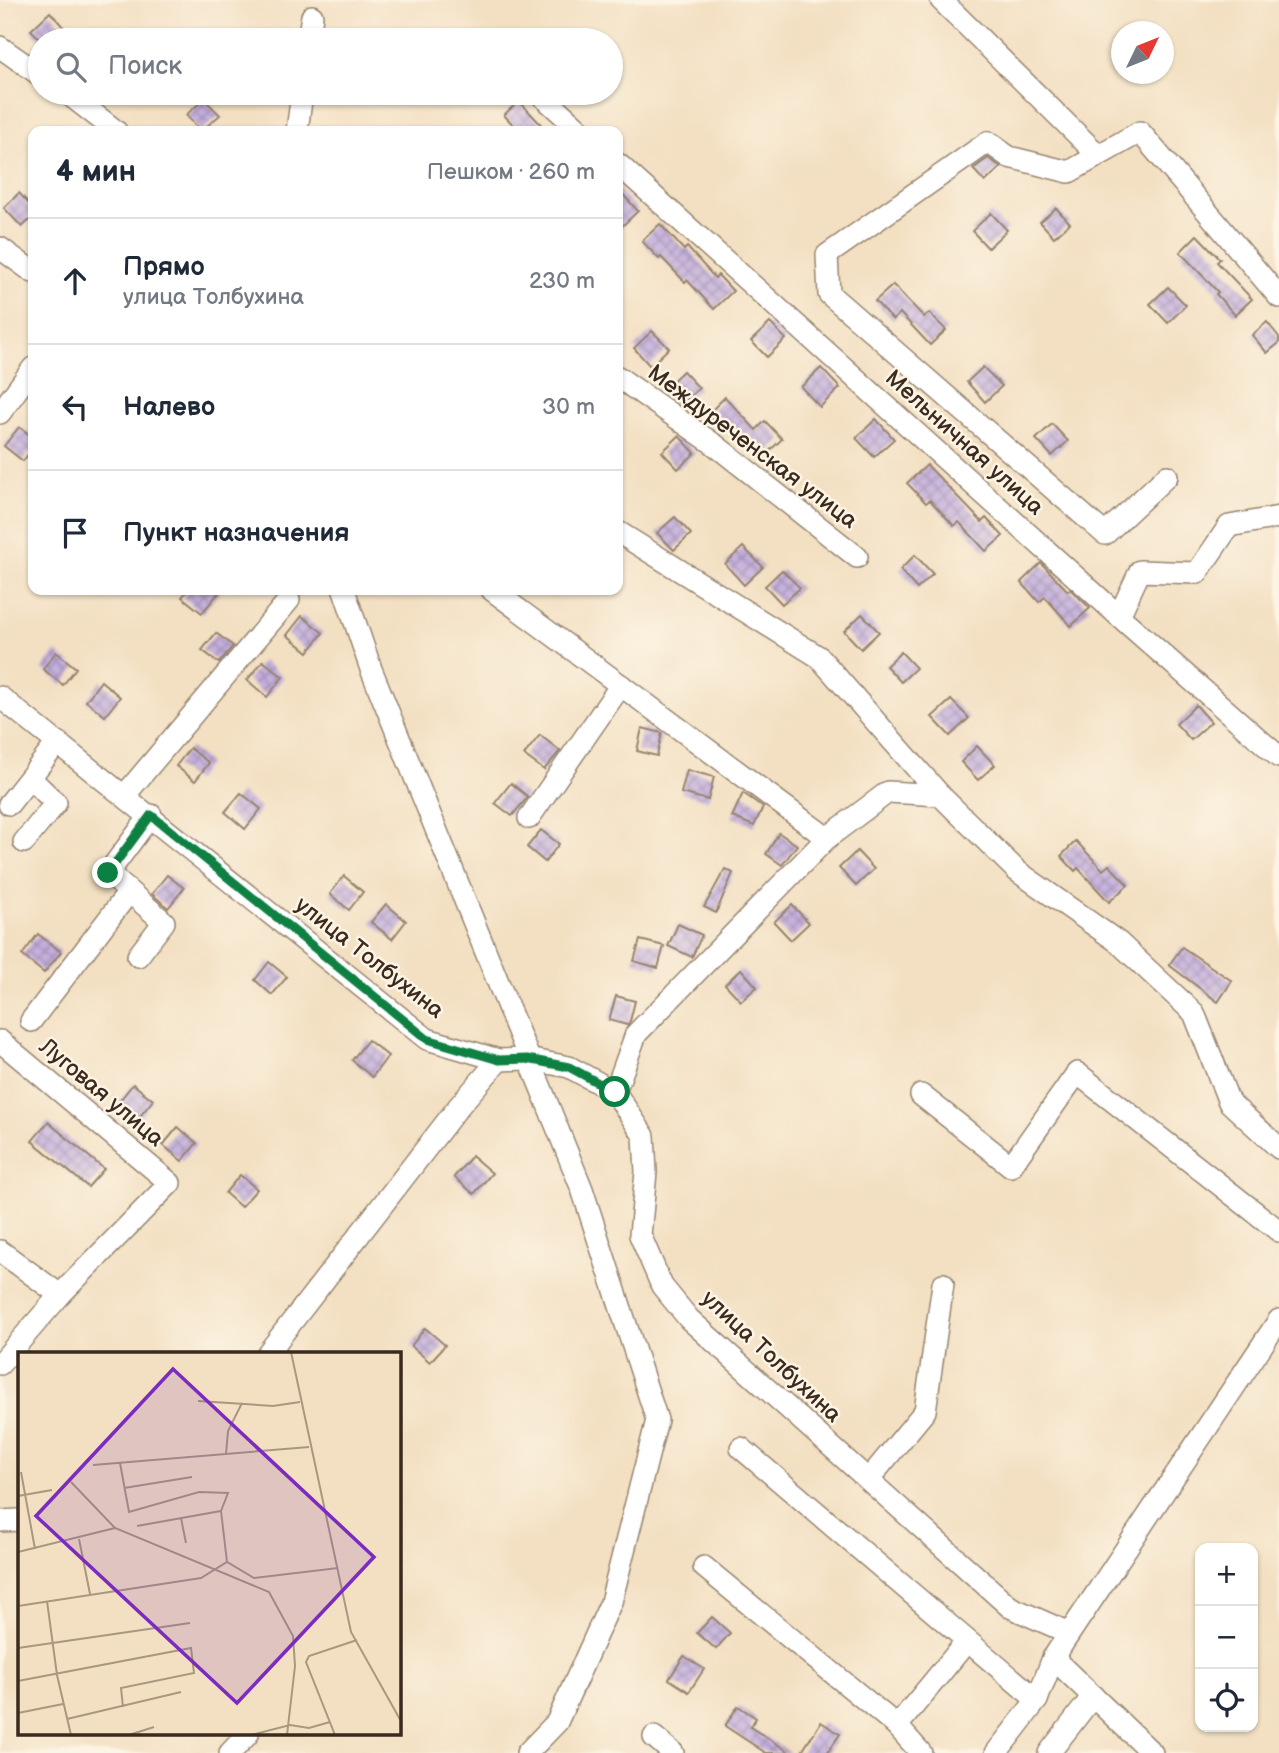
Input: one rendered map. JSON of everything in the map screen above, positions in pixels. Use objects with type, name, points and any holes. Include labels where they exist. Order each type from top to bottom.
[{"type":"street","points":[[941,0],[1098,155]]},
{"type":"street","points":[[310,28],[312,16]]},
{"type":"street","points":[[0,47],[28,67]]},
{"type":"street","points":[[82,105],[110,126]]},
{"type":"street","points":[[298,126],[300,105]]},
{"type":"street","points":[[552,105],[575,126]]},
{"type":"street","points":[[1167,476],[1105,534],[829,294],[827,255],[988,142],[1009,157],[1069,172],[1140,132],[1279,297]]},
{"type":"street","name":"Мельничная улица","points":[[623,169],[1279,757]]},
{"type":"street","points":[[0,248],[28,268]]},
{"type":"street","points":[[0,413],[28,375]]},
{"type":"street","name":"Междуреченская улица","points":[[623,381],[715,445],[858,557]]},
{"type":"street","points":[[1119,616],[1140,570],[1197,573],[1229,526],[1279,517]]},
{"type":"street","points":[[623,536],[819,657],[940,795],[1017,871],[1118,942],[1194,1013],[1229,1102],[1279,1148]]},
{"type":"street","points":[[346,595],[371,669],[582,1189],[657,1420],[611,1602],[557,1721],[527,1753]]},
{"type":"street","points":[[499,595],[827,838]]},
{"type":"street","points":[[125,795],[289,600]]},
{"type":"street","points":[[528,818],[621,685]]},
{"type":"street","name":"улица Толбухина","points":[[0,696],[427,1039],[499,1060],[527,1059],[569,1067],[615,1092],[644,1136],[646,1171],[640,1235],[662,1286],[690,1319],[1010,1607],[1069,1633]]},
{"type":"street","points":[[9,804],[58,742]]},
{"type":"street","points":[[24,842],[56,803],[30,778]]},
{"type":"street","points":[[615,1092],[636,1034],[827,838],[888,792],[940,795]]},
{"type":"street","points":[[138,956],[164,922],[108,873],[151,815]]},
{"type":"street","points":[[31,1021],[129,892]]},
{"type":"street","name":"Луговая улица","points":[[0,1041],[170,1183],[60,1295]]},
{"type":"street","points":[[269,1352],[459,1106],[499,1060]]},
{"type":"street","points":[[921,1095],[1011,1166],[1077,1073],[1279,1231]]},
{"type":"street","points":[[0,1251],[60,1295],[0,1364]]},
{"type":"street","points":[[869,1479],[925,1411],[943,1284]]},
{"type":"street","points":[[996,1753],[1037,1700],[1053,1658],[1279,1320]]},
{"type":"street","points":[[741,1448],[1037,1700]]},
{"type":"street","points":[[0,1521],[18,1520]]},
{"type":"street","points":[[704,1567],[897,1726],[921,1753]]},
{"type":"street","points":[[897,1726],[967,1641]]},
{"type":"street","points":[[1053,1658],[1152,1753]]},
{"type":"street","points":[[1049,1753],[1093,1696]]},
{"type":"street","points":[[230,1753],[246,1736]]},
{"type":"street","points":[[654,1737],[673,1753]]},
{"type":"building","points":[[50,12],[64,28],[33,28]]},
{"type":"building","points":[[197,105],[210,105],[220,115],[207,126],[196,126],[186,115]]},
{"type":"building","points":[[515,105],[523,105],[542,126],[514,126],[504,115]]},
{"type":"building","points":[[988,158],[1001,167],[985,182],[973,169]]},
{"type":"building","points":[[19,193],[28,203],[28,222],[22,227],[4,208]]},
{"type":"building","points":[[623,194],[638,211],[623,225]]},
{"type":"building","points":[[1056,208],[1070,223],[1054,237],[1040,222]]},
{"type":"building","points":[[991,213],[1007,230],[988,248],[972,231]]},
{"type":"building","points":[[660,224],[684,250],[687,247],[715,278],[718,275],[733,291],[714,309],[687,280],[685,282],[642,241]]},
{"type":"building","points":[[1197,235],[1220,259],[1217,262],[1252,299],[1235,315],[1216,294],[1218,292],[1180,252]]},
{"type":"building","points":[[893,285],[924,317],[929,313],[946,330],[930,345],[900,313],[893,320],[875,301]]},
{"type":"building","points":[[1168,287],[1186,305],[1168,323],[1150,304]]},
{"type":"building","points":[[1267,322],[1279,337],[1279,343],[1267,353],[1252,335]]},
{"type":"building","points":[[770,323],[786,339],[767,357],[751,341]]},
{"type":"building","points":[[652,331],[669,348],[650,366],[634,348]]},
{"type":"building","points":[[983,367],[1002,386],[985,402],[967,382]]},
{"type":"building","points":[[821,368],[840,388],[820,407],[801,387]]},
{"type":"building","points":[[683,371],[699,388],[681,405],[664,389]]},
{"type":"building","points":[[725,397],[756,430],[765,421],[782,439],[762,458],[731,426],[724,433],[707,415]]},
{"type":"building","points":[[876,419],[894,439],[874,457],[856,438]]},
{"type":"building","points":[[1052,424],[1068,441],[1052,456],[1036,439]]},
{"type":"building","points":[[19,427],[28,433],[28,454],[23,461],[4,446]]},
{"type":"building","points":[[679,436],[695,453],[678,469],[662,452]]},
{"type":"building","points":[[927,465],[982,522],[986,518],[1003,536],[986,551],[959,522],[954,526],[930,500],[926,503],[907,483]]},
{"type":"building","points":[[675,517],[691,534],[674,550],[657,533]]},
{"type":"building","points":[[743,547],[763,567],[744,585],[725,564]]},
{"type":"building","points":[[915,555],[933,574],[917,589],[900,570]]},
{"type":"building","points":[[1041,563],[1068,591],[1070,589],[1090,608],[1071,626],[1045,597],[1039,602],[1021,582]]},
{"type":"building","points":[[782,570],[800,588],[782,604],[765,586]]},
{"type":"building","points":[[184,595],[217,595],[202,613],[182,597]]},
{"type":"building","points":[[862,614],[879,632],[861,649],[844,631]]},
{"type":"building","points":[[302,616],[323,633],[308,652],[287,635]]},
{"type":"building","points":[[216,633],[233,646],[219,663],[202,650]]},
{"type":"building","points":[[56,652],[76,668],[63,685],[43,669]]},
{"type":"building","points":[[901,652],[916,668],[901,682],[886,666]]},
{"type":"building","points":[[263,661],[283,677],[267,697],[247,680]]},
{"type":"building","points":[[101,681],[120,697],[105,716],[86,701]]},
{"type":"building","points":[[951,700],[969,718],[950,736],[932,717]]},
{"type":"building","points":[[1196,705],[1211,722],[1191,740],[1176,724]]},
{"type":"building","points":[[642,728],[662,733],[657,756],[637,751]]},
{"type":"building","points":[[540,735],[560,751],[544,770],[524,755]]},
{"type":"building","points":[[977,746],[995,765],[978,780],[961,762]]},
{"type":"building","points":[[190,748],[209,763],[195,781],[176,766]]},
{"type":"building","points":[[687,770],[714,777],[708,800],[681,793]]},
{"type":"building","points":[[511,783],[528,797],[512,816],[495,803]]},
{"type":"building","points":[[241,793],[261,809],[245,829],[225,812]]},
{"type":"building","points":[[743,793],[763,807],[754,826],[732,817]]},
{"type":"building","points":[[541,830],[559,844],[545,862],[527,847]]},
{"type":"building","points":[[779,833],[797,845],[782,865],[766,854]]},
{"type":"building","points":[[1076,841],[1103,870],[1109,865],[1128,885],[1109,902],[1078,868],[1075,871],[1061,856]]},
{"type":"building","points":[[857,851],[874,869],[856,886],[839,868]]},
{"type":"building","points":[[725,869],[733,873],[716,913],[704,907]]},
{"type":"building","points":[[167,875],[184,888],[168,908],[152,894]]},
{"type":"building","points":[[344,876],[363,892],[349,910],[330,894]]},
{"type":"building","points":[[386,904],[406,921],[392,939],[371,922]]},
{"type":"building","points":[[792,905],[809,923],[791,940],[774,922]]},
{"type":"building","points":[[678,924],[702,935],[692,957],[668,946]]},
{"type":"building","points":[[38,934],[61,952],[44,973],[22,955]]},
{"type":"building","points":[[640,940],[664,946],[658,968],[634,961]]},
{"type":"building","points":[[1182,947],[1232,981],[1218,1002],[1169,965]]},
{"type":"building","points":[[269,962],[287,977],[272,995],[255,980]]},
{"type":"building","points":[[741,969],[757,987],[741,1001],[725,984]]},
{"type":"building","points":[[616,996],[635,1001],[627,1025],[609,1020]]},
{"type":"building","points":[[368,1040],[388,1056],[372,1077],[352,1060]]},
{"type":"building","points":[[133,1084],[153,1100],[137,1120],[117,1104]]},
{"type":"building","points":[[48,1122],[104,1169],[88,1187],[32,1141]]},
{"type":"building","points":[[178,1127],[197,1143],[182,1161],[163,1145]]},
{"type":"building","points":[[472,1156],[492,1173],[474,1194],[454,1177]]},
{"type":"building","points":[[240,1175],[257,1189],[241,1207],[225,1193]]},
{"type":"building","points":[[425,1328],[445,1345],[430,1362],[411,1346]]},
{"type":"building","points":[[712,1617],[730,1633],[716,1649],[697,1633]]},
{"type":"building","points":[[684,1656],[704,1669],[689,1692],[669,1679]]},
{"type":"building","points":[[738,1706],[756,1718],[750,1727],[791,1753],[766,1753],[725,1726]]},
{"type":"building","points":[[821,1722],[840,1734],[827,1753],[801,1753]]},
{"type":"route","points":[[108,873],[151,815],[427,1039],[499,1060],[527,1059],[569,1067],[615,1092]]}]
